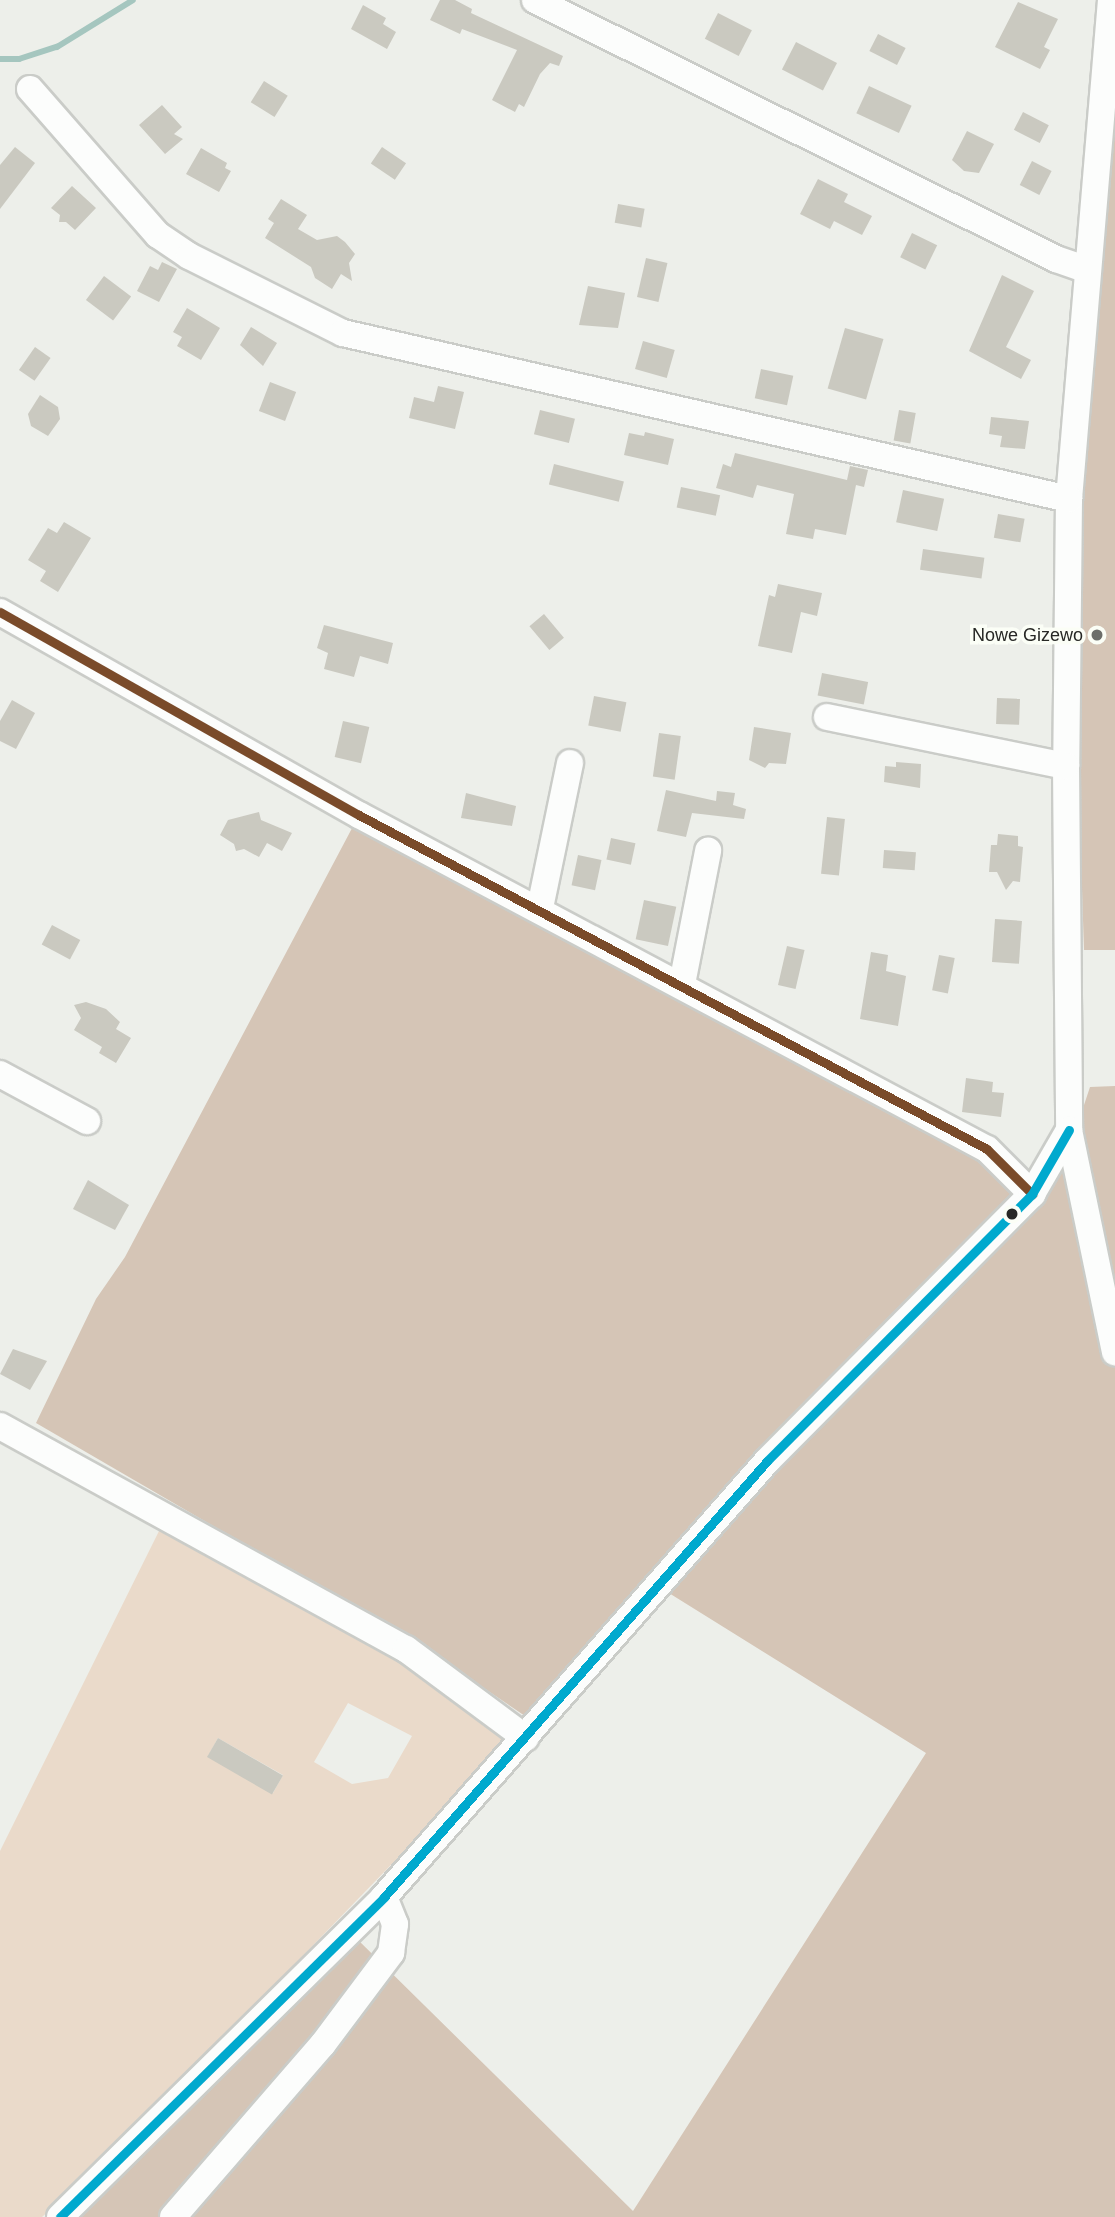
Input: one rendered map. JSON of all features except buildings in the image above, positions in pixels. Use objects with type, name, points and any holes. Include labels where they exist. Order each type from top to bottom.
[{"type":"street","points":[[535,0],[1056,259],[1085,269]]},
{"type":"street","points":[[1111,0],[1085,269],[1069,499],[1066,766],[1069,1130],[1115,1352]]},
{"type":"street","points":[[30,89],[158,235],[189,256],[344,332],[1069,499]]},
{"type":"street","points":[[2,617],[359,815],[540,908],[988,1149],[1032,1194]]},
{"type":"street","points":[[827,717],[1066,766]]},
{"type":"street","points":[[540,908],[570,763]]},
{"type":"street","points":[[682,984],[708,851]]},
{"type":"street","points":[[0,1074],[87,1121]]},
{"type":"street","points":[[60,2217],[384,1897],[766,1461],[1032,1194],[1069,1130]]},
{"type":"street","points":[[0,1426],[406,1649],[526,1738]]},
{"type":"street","points":[[173,2217],[323,2044],[391,1953],[395,1924],[384,1897]]},
{"type":"shaded area","points":[[1115,0],[1115,950],[1084,950],[1069,499]]},
{"type":"shaded area","points":[[359,815],[1033,1183],[1068,1153],[1090,1087],[1115,1086],[1115,2217],[72,2217],[355,1937],[633,2211],[926,1753],[648,1580],[525,1716],[435,1655],[36,1423],[96,1299],[125,1257]]},
{"type":"shaded area","points":[[162,1525],[375,1640],[514,1738],[105,2160],[42,2217],[0,2217],[0,1851]],"holes":[[[348,1703],[412,1736],[388,1778],[352,1784],[314,1762]],[[218,1738],[283,1775],[273,1793],[208,1756]]]},
{"type":"waterway","points":[[0,59],[19,59],[57,47],[133,0]]},
{"type":"transit line","points":[[0,612],[359,815],[987,1149],[1032,1194]]},
{"type":"transit line","points":[[60,2217],[384,1897],[767,1461],[1032,1194],[1069,1130]]},
{"type":"place","name":"Nowe Gizewo","points":[[1097,635]]}]
